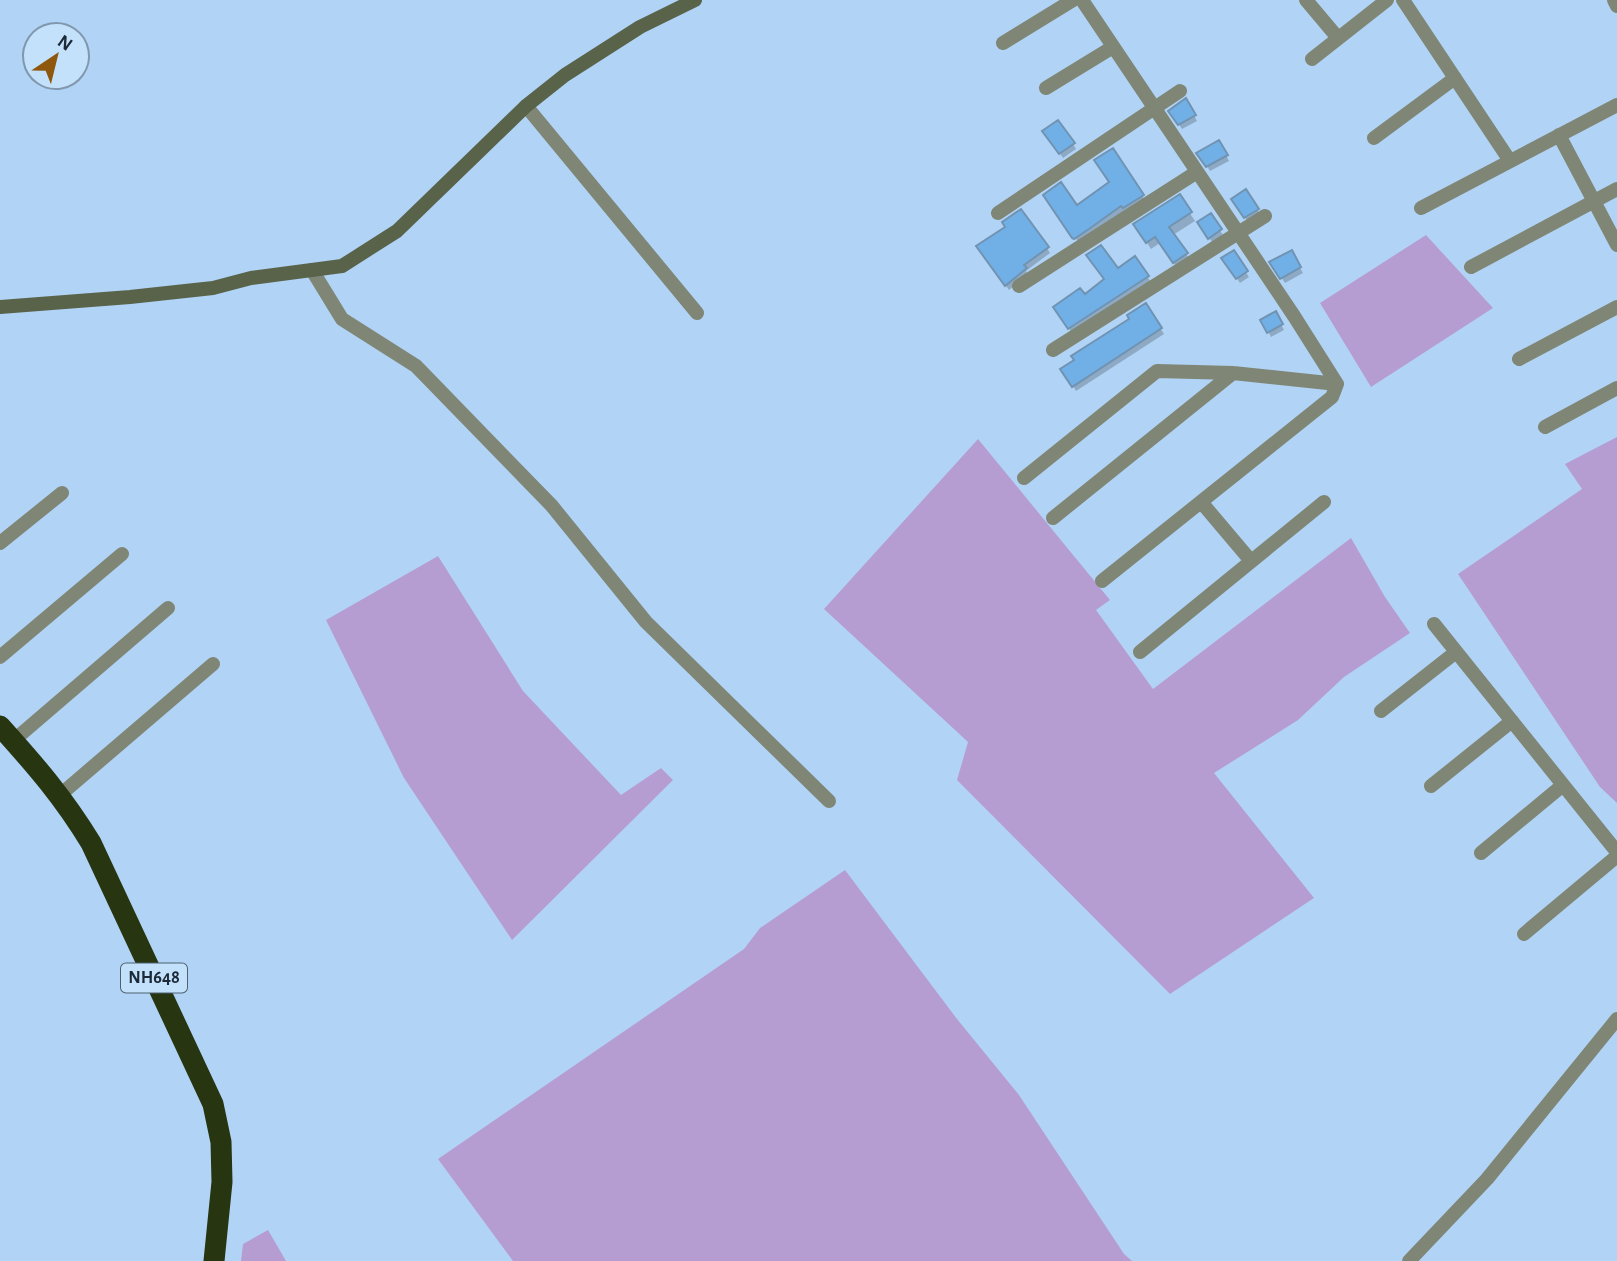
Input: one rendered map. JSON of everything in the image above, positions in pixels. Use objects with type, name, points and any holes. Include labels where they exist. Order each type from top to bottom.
[{"type":"highway","name":"NH648","points":[[7,734],[60,795],[91,843],[213,1104],[221,1142],[222,1182],[214,1261]]},
{"type":"street","points":[[0,307],[130,298],[213,288],[251,278],[342,265],[397,232],[526,106],[565,75],[640,27],[695,0]]},
{"type":"street","points":[[1003,43],[1073,0]]},
{"type":"street","points":[[1082,0],[1337,384]]},
{"type":"street","points":[[1306,0],[1338,38]]},
{"type":"street","points":[[1312,59],[1387,0]]},
{"type":"street","points":[[1403,0],[1510,161]]},
{"type":"street","points":[[1614,0],[1617,5]]},
{"type":"street","points":[[1046,88],[1112,47]]},
{"type":"street","points":[[1374,138],[1455,78]]},
{"type":"street","points":[[998,213],[1180,91]]},
{"type":"street","points":[[1421,208],[1617,105]]},
{"type":"street","points":[[526,106],[697,313]]},
{"type":"street","points":[[1559,135],[1617,245]]},
{"type":"street","points":[[1019,286],[1197,172]]},
{"type":"street","points":[[1471,267],[1617,189]]},
{"type":"street","points":[[1053,350],[1265,216]]},
{"type":"street","points":[[312,270],[342,319],[416,366],[552,506],[646,622],[829,801]]},
{"type":"street","points":[[1520,359],[1617,307]]},
{"type":"street","points":[[1024,478],[1157,371],[1233,373],[1337,384]]},
{"type":"street","points":[[1053,518],[1233,373]]},
{"type":"street","points":[[1101,581],[1332,397],[1337,384]]},
{"type":"street","points":[[1545,427],[1617,388]]},
{"type":"street","points":[[0,543],[62,493]]},
{"type":"street","points":[[1140,652],[1324,502]]},
{"type":"street","points":[[1202,503],[1251,561]]},
{"type":"street","points":[[0,657],[122,554]]},
{"type":"street","points":[[7,734],[168,608]]},
{"type":"street","points":[[1434,624],[1617,854],[1524,934]]},
{"type":"street","points":[[1381,711],[1456,652]]},
{"type":"street","points":[[60,795],[213,664]]},
{"type":"street","points":[[1431,786],[1512,721]]},
{"type":"street","points":[[1481,853],[1563,785]]},
{"type":"street","points":[[1409,1261],[1487,1179],[1617,1019]]},
{"type":"shaded area","points":[[1426,235],[1493,308],[1371,387],[1320,303]]},
{"type":"shaded area","points":[[1617,437],[1617,803],[1600,787],[1458,574],[1582,489],[1565,464]]},
{"type":"shaded area","points":[[978,439],[1110,600],[1096,610],[1153,689],[1351,538],[1385,597],[1410,633],[1344,677],[1298,720],[1214,773],[1314,898],[1170,994],[957,780],[968,742],[824,609]]},
{"type":"shaded area","points":[[438,556],[523,691],[621,795],[661,768],[673,780],[512,940],[404,778],[326,620]]},
{"type":"shaded area","points":[[845,870],[957,1019],[1019,1095],[1124,1254],[1132,1261],[513,1261],[438,1159],[744,949],[760,928]]},
{"type":"shaded area","points":[[268,1230],[286,1261],[241,1261],[243,1244]]},
{"type":"building","points":[[1186,98],[1196,115],[1178,125],[1168,111]]},
{"type":"building","points":[[1058,120],[1075,143],[1059,154],[1042,131]]},
{"type":"building","points":[[1219,140],[1228,155],[1206,167],[1196,153]]},
{"type":"building","points":[[1113,148],[1144,195],[1123,208],[1121,206],[1074,239],[1043,195],[1061,182],[1077,205],[1109,182],[1094,160]]},
{"type":"building","points":[[1246,189],[1259,209],[1244,218],[1231,199]]},
{"type":"building","points":[[1180,194],[1192,212],[1169,227],[1188,253],[1173,263],[1155,237],[1146,243],[1133,224]]},
{"type":"building","points":[[1021,209],[1049,247],[1024,265],[1027,268],[1005,286],[976,246],[1005,227],[1002,222]]},
{"type":"building","points":[[1211,213],[1222,229],[1208,239],[1197,222]]},
{"type":"building","points":[[1101,245],[1118,268],[1135,256],[1149,276],[1068,329],[1053,307],[1080,288],[1085,294],[1104,279],[1086,255]]},
{"type":"building","points":[[1234,250],[1248,271],[1236,279],[1221,258]]},
{"type":"building","points":[[1292,250],[1301,267],[1280,279],[1269,262]]},
{"type":"building","points":[[1146,303],[1162,328],[1072,387],[1060,369],[1074,360],[1071,356],[1129,319],[1127,315]]},
{"type":"building","points":[[1276,311],[1283,324],[1267,333],[1260,320]]}]
